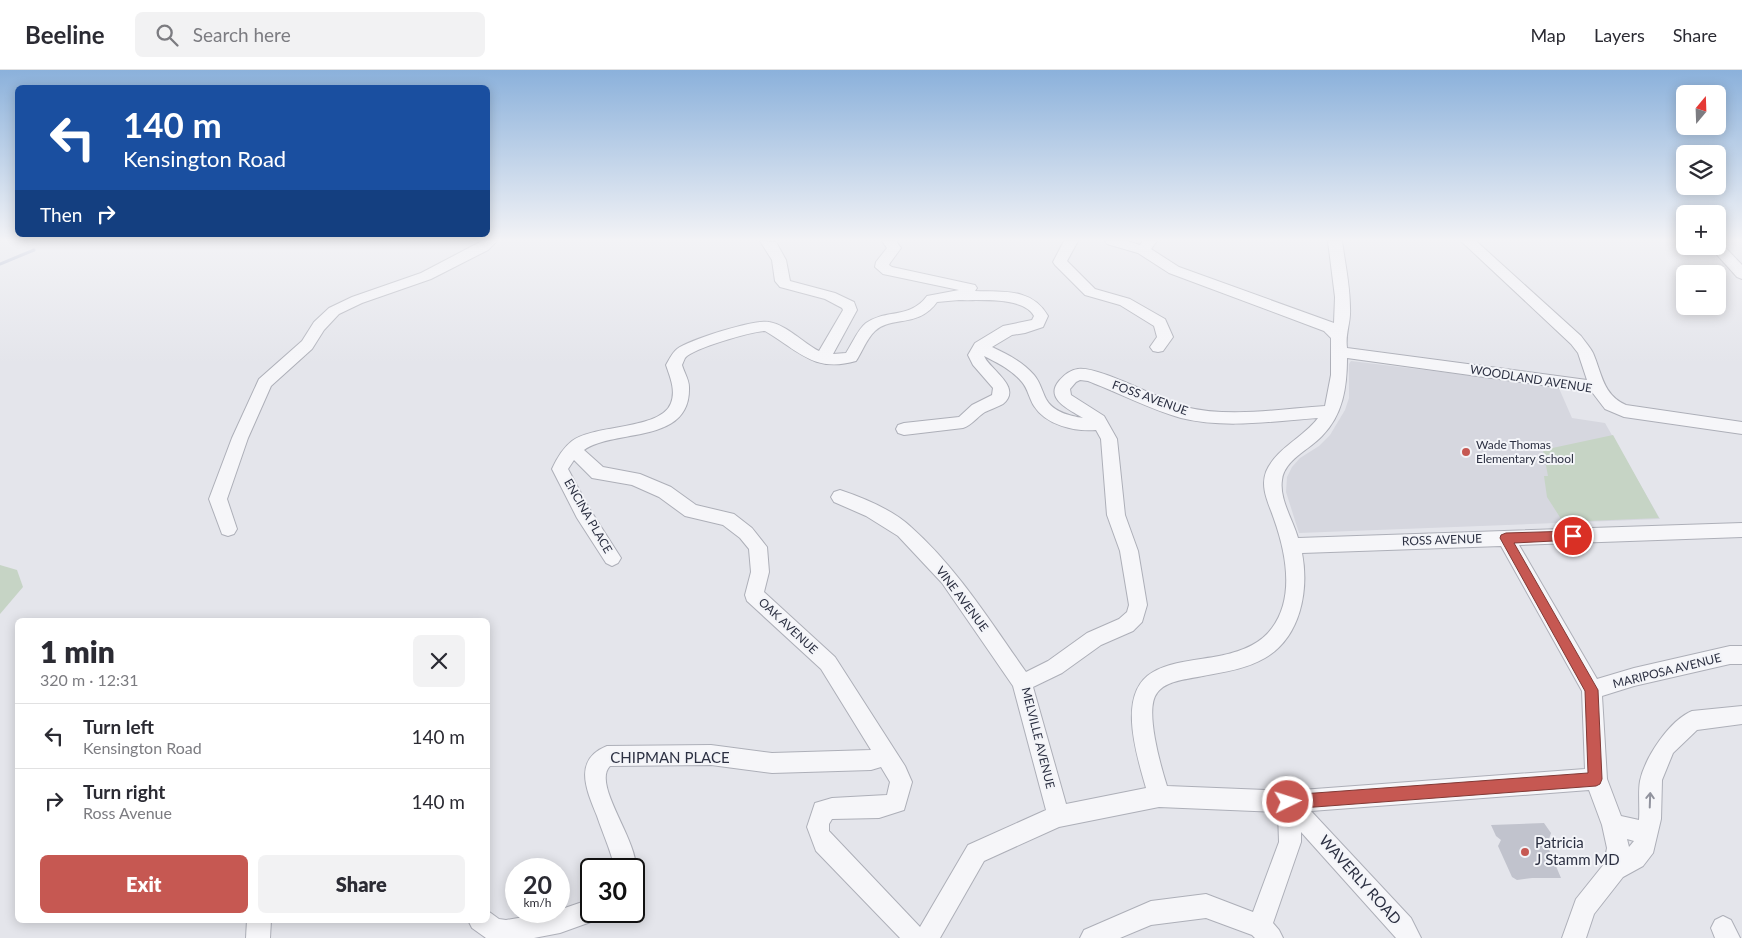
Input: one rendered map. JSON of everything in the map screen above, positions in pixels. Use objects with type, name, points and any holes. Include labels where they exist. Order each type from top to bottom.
[{"type":"street","points":[[228,529],[218,499],[240,438],[265,382],[307,345],[319,326],[334,311],[357,300],[410,282]]},
{"type":"street","points":[[783,282],[785,284],[830,296],[849,305],[850,310],[822,359]]},
{"type":"street","points":[[904,428],[963,422],[978,410],[998,399],[1001,394],[1001,387],[978,361],[976,355],[980,347],[1008,330],[1025,328],[1038,323],[1041,316],[1037,309],[1020,298],[939,282]]},
{"type":"street","points":[[1080,282],[1090,292],[1126,302],[1160,323],[1165,337],[1158,347]]},
{"type":"street","points":[[1206,282],[1329,327],[1339,344]]},
{"type":"street","points":[[1159,796],[1142,726],[1143,700],[1148,687],[1160,678],[1246,658],[1260,650],[1278,635],[1292,607],[1296,585],[1293,546],[1273,492],[1273,477],[1278,466],[1316,432],[1331,411],[1335,399],[1343,316],[1339,282]]},
{"type":"street","points":[[1512,282],[1576,340],[1585,352],[1597,387]]},
{"type":"street","points":[[573,449],[592,438],[640,429],[665,421],[678,406],[681,388],[674,365],[680,354],[750,328],[767,326],[809,355],[822,359],[841,360],[851,357],[870,327],[878,323],[915,314],[927,306],[932,299],[959,295],[1008,299],[1020,298]]},
{"type":"street","name":"WOODLAND AVENUE","points":[[1339,344],[1597,387],[1602,397],[1610,406],[1624,411],[1742,428]]},
{"type":"street","points":[[980,347],[1017,369],[1029,380],[1041,404],[1048,412],[1056,417],[1075,422],[1092,425],[1099,424]]},
{"type":"street","name":"FOSS AVENUE","points":[[1099,424],[1094,416],[1065,400],[1062,388],[1070,378],[1079,374],[1091,376],[1182,412],[1206,416],[1241,418],[1331,411]]},
{"type":"street","name":"MELVILLE AVENUE","points":[[1058,816],[1022,683],[1055,668],[1094,639],[1126,624],[1135,616],[1138,605],[1129,551],[1116,515],[1109,439],[1099,424]]},
{"type":"street","name":"ENCINA PLACE","points":[[573,449],[565,456],[560,469],[612,558]]},
{"type":"street","name":"OAK AVENUE","points":[[573,449],[598,473],[634,479],[664,492],[691,511],[728,519],[746,533],[758,547],[760,572],[754,594],[828,663],[901,782],[896,802],[887,806],[835,807],[823,811],[818,821],[817,831],[824,843],[907,928],[914,938]]},
{"type":"street","name":"VINE AVENUE","points":[[840,498],[872,512],[904,531],[949,578],[1022,683]]},
{"type":"street","name":"ROSS AVENUE","points":[[1293,546],[1742,530]]},
{"type":"street","points":[[1506,538],[1592,690],[1596,779],[1613,825],[1618,848],[1615,869]]},
{"type":"street","name":"MARIPOSA AVENUE","points":[[1592,690],[1643,675],[1730,655],[1742,655]]},
{"type":"street","points":[[1574,938],[1584,907],[1615,869],[1640,853],[1645,845],[1648,830],[1651,780],[1666,746],[1692,721],[1742,715]]},
{"type":"street","name":"CHIPMAN PLACE","points":[[623,858],[596,786],[596,767],[600,760],[607,756],[711,755],[772,763],[871,760],[886,756]]},
{"type":"street","points":[[927,938],[976,853],[1058,816],[1159,796],[1288,802],[1596,779]]},
{"type":"street","points":[[1092,938],[1151,913],[1206,906],[1265,932],[1290,842],[1288,802]]},
{"type":"street","name":"WAVERLY ROAD","points":[[1288,802],[1403,926],[1409,938]]},
{"type":"street","points":[[1613,825],[1648,830]]},
{"type":"street","points":[[484,923],[495,930],[506,932],[560,921],[580,915]]},
{"type":"street","points":[[258,938],[259,923]]},
{"type":"shaded area","name":"Wade Thomas Elementary School","points":[[1351,361],[1558,386],[1572,418],[1605,423],[1660,519],[1299,533],[1286,492],[1287,477],[1292,467],[1300,458],[1319,446],[1330,435],[1345,410],[1349,398],[1349,364]]},
{"type":"green space","points":[[1613,435],[1659,518],[1563,522],[1547,497],[1544,476],[1548,476],[1543,450]]},
{"type":"green space","points":[[0,565],[17,570],[23,587],[0,614]]},
{"type":"building","name":"Patricia J Stamm MD","points":[[1544,823],[1551,833],[1547,845],[1561,878],[1517,880],[1512,877],[1498,846],[1501,840],[1496,836],[1491,825]]},
{"type":"place","name":"Wade Thomas Elementary School","points":[[1466,452]]},
{"type":"place","name":"Patricia J Stamm MD","points":[[1525,852]]},
{"type":"route","points":[[1288,802],[1596,779],[1592,690],[1506,538],[1573,536]]}]
